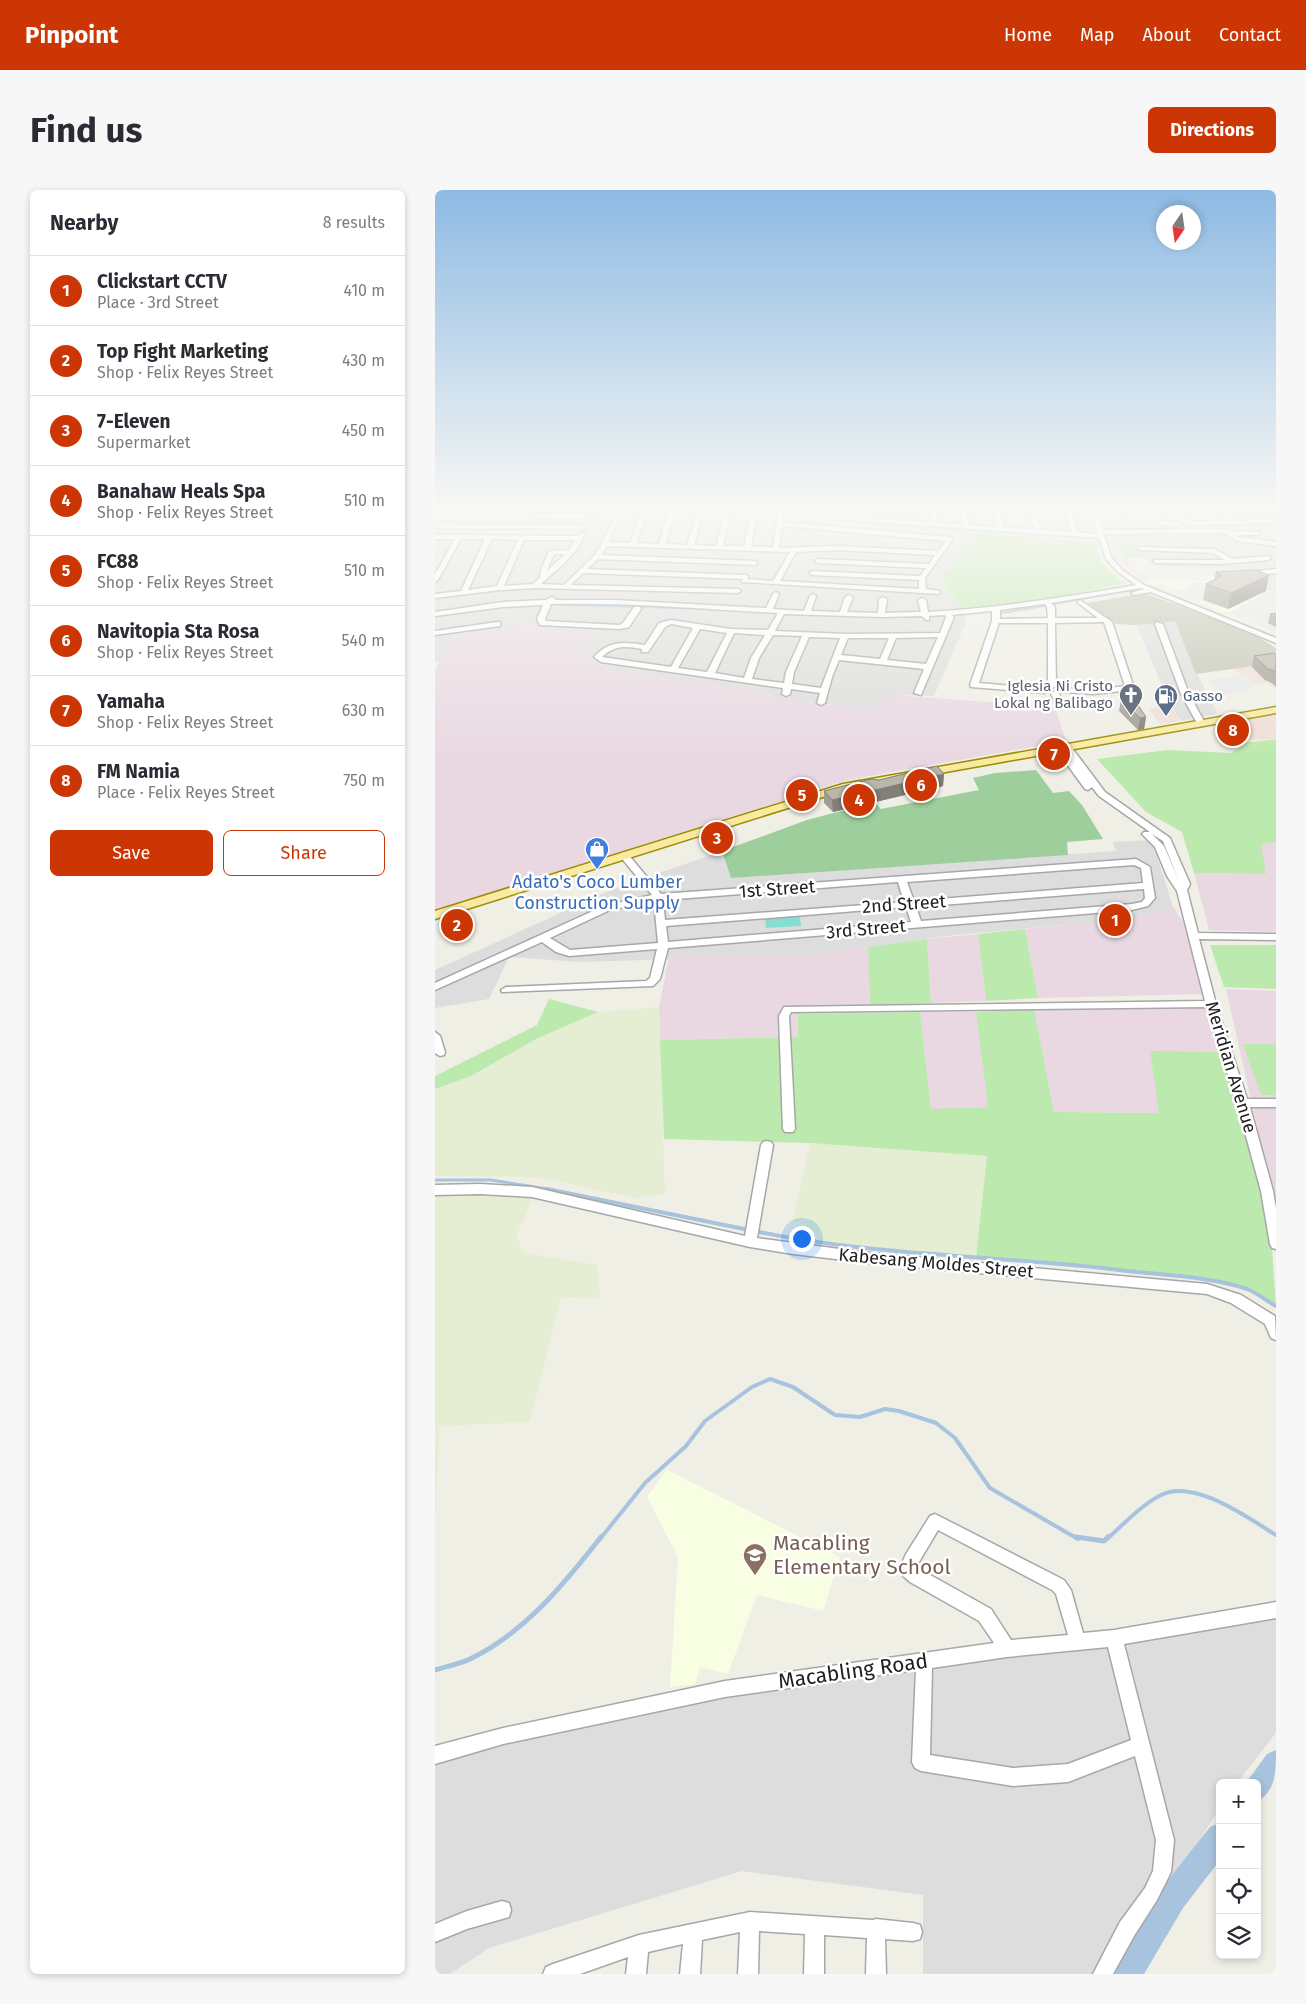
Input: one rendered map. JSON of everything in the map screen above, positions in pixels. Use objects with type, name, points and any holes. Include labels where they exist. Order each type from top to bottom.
[{"type":"main road","points":[[435,915],[843,787],[1276,710]]},
{"type":"street","points":[[435,596],[461,592]]},
{"type":"street","points":[[560,592],[547,605],[541,619],[546,624],[613,627],[626,625],[637,609]]},
{"type":"street","points":[[640,592],[732,600],[769,610],[926,616]]},
{"type":"street","points":[[732,600],[737,592]]},
{"type":"street","points":[[997,615],[1111,592]]},
{"type":"street","points":[[1049,605],[1138,592]]},
{"type":"street","points":[[1157,592],[1276,641]]},
{"type":"street","points":[[769,610],[776,594]]},
{"type":"street","points":[[807,612],[813,596]]},
{"type":"street","points":[[843,614],[849,597]]},
{"type":"street","points":[[881,615],[883,599]]},
{"type":"street","points":[[547,605],[732,600]]},
{"type":"street","points":[[922,600],[926,616]]},
{"type":"street","points":[[997,615],[974,685],[1093,692],[1130,688],[1109,625],[1080,602]]},
{"type":"street","points":[[435,614],[507,605],[547,605],[868,619],[997,615],[1052,620],[1105,620]]},
{"type":"street","points":[[1049,605],[1052,620],[1054,690],[1061,706]]},
{"type":"street","points":[[1070,620],[1070,614],[1089,609]]},
{"type":"street","points":[[747,681],[755,658],[781,615]]},
{"type":"street","points":[[918,693],[949,615]]},
{"type":"street","points":[[824,691],[601,660],[598,657],[608,647],[615,644],[645,649],[663,625],[675,623],[731,631],[845,636],[942,635]]},
{"type":"street","points":[[435,634],[497,624]]},
{"type":"street","points":[[1159,624],[1185,694],[1201,723]]},
{"type":"street","points":[[673,670],[698,626]]},
{"type":"street","points":[[710,675],[731,631]]},
{"type":"street","points":[[786,694],[790,672],[807,634]]},
{"type":"street","points":[[821,703],[845,636]]},
{"type":"street","points":[[883,662],[893,636]]},
{"type":"street","points":[[836,657],[929,667]]},
{"type":"street","name":"Meridian Avenue","points":[[1062,747],[1101,803],[1157,840],[1175,884],[1182,890],[1211,1004],[1243,1104],[1267,1192],[1276,1244]]},
{"type":"street","points":[[506,990],[649,984],[655,979],[658,973],[663,946],[658,897],[624,855]]},
{"type":"street","name":"1st Street","points":[[435,987],[614,905],[658,897],[1136,862],[1145,867],[1147,886]]},
{"type":"street","points":[[902,880],[917,925]]},
{"type":"street","name":"2nd Street","points":[[661,923],[1147,886]]},
{"type":"street","name":"3rd Street","points":[[542,937],[569,954],[917,925],[1139,906],[1149,902],[1147,886]]},
{"type":"street","points":[[1195,936],[1276,937]]},
{"type":"street","points":[[789,1129],[784,1016],[788,1010],[1211,1004]]},
{"type":"street","points":[[435,1036],[439,1052]]},
{"type":"street","points":[[1243,1104],[1276,1103]]},
{"type":"street","points":[[751,1235],[767,1144]]},
{"type":"street","name":"Kabesang Moldes Street","points":[[435,1190],[480,1189],[532,1192],[870,1258],[1207,1289],[1236,1299],[1270,1320],[1276,1334]]},
{"type":"street","points":[[1007,1649],[985,1615],[916,1577],[907,1570],[911,1559],[935,1521],[1058,1585],[1063,1590],[1077,1642]]},
{"type":"street","name":"Macabling Road","points":[[435,1755],[503,1736],[725,1689],[1007,1649],[1113,1638],[1276,1610]]},
{"type":"street","points":[[1103,1974],[1127,1929],[1151,1894],[1162,1872],[1165,1840],[1113,1638]]},
{"type":"street","points":[[924,1662],[921,1762],[1013,1777],[1068,1773],[1142,1745]]},
{"type":"street","points":[[436,1932],[467,1920],[503,1910]]},
{"type":"street","points":[[748,1974],[750,1921]]},
{"type":"street","points":[[564,1972],[639,1944],[750,1921],[913,1932]]},
{"type":"street","points":[[814,1974],[815,1926]]},
{"type":"street","points":[[876,1928],[876,1974]]},
{"type":"street","points":[[690,1974],[693,1932]]},
{"type":"street","points":[[636,1974],[639,1944]]},
{"type":"shaded area","points":[[435,592],[951,592],[962,608],[967,620],[934,696],[896,695],[889,701],[868,708],[776,700],[768,693],[612,671],[613,667],[590,660],[574,649],[573,646],[590,634],[575,635],[525,624],[513,633],[452,637],[441,662],[435,662]]},
{"type":"shaded area","points":[[1169,592],[1209,592],[1203,600],[1198,602]]},
{"type":"shaded area","points":[[1173,592],[1267,592],[1228,613]]},
{"type":"shaded area","points":[[1267,592],[1276,592],[1276,634],[1263,626],[1228,613]]},
{"type":"shaded area","points":[[1145,593],[1252,633],[1276,648],[1276,663],[1196,674],[1175,621],[1136,625],[1116,624],[1087,603]]},
{"type":"shaded area","points":[[1174,619],[1196,672],[1218,714],[1181,721],[1169,702],[1136,624]]},
{"type":"shaded area","points":[[519,623],[575,635],[590,634],[573,646],[574,649],[590,660],[614,667],[612,671],[768,693],[776,700],[868,708],[889,701],[895,695],[1055,707],[1066,741],[848,780],[435,911],[435,671],[452,637],[513,633]]},
{"type":"shaded area","points":[[1276,662],[1276,690],[1267,683],[1255,684],[1233,669]]},
{"type":"shaded area","points":[[1248,675],[1260,685],[1250,686],[1250,691],[1221,695],[1209,680]]},
{"type":"shaded area","points":[[1171,707],[1180,721],[1161,725],[1148,708]]},
{"type":"shaded area","points":[[1276,712],[1276,738],[1272,739],[1252,740],[1229,719]]},
{"type":"shaded area","points":[[1152,840],[1173,907],[1129,919],[946,936],[815,955],[580,962],[509,957],[489,999],[435,1008],[435,970],[611,890],[722,851],[731,878],[1116,851],[1113,842]]},
{"type":"shaded area","points":[[1276,842],[1276,932],[1209,930],[1194,873],[1266,874],[1260,844]]},
{"type":"shaded area","points":[[1173,907],[1185,924],[1207,994],[1038,998],[1025,929],[1128,919]]},
{"type":"shaded area","points":[[800,915],[801,926],[766,928],[765,917]]},
{"type":"shaded area","points":[[978,934],[986,1001],[931,1003],[927,939]]},
{"type":"shaded area","points":[[868,947],[870,1013],[798,1014],[799,1037],[660,1040],[659,1007],[669,957],[815,955]]},
{"type":"shaded area","points":[[1226,989],[1276,991],[1276,1211]]},
{"type":"shaded area","points":[[1211,1006],[1224,1052],[1159,1113],[1054,1112],[1034,1009]]},
{"type":"shaded area","points":[[659,1007],[665,1194],[634,1198],[538,1177],[435,1176],[435,1089],[471,1076],[536,1039],[598,1012]]},
{"type":"shaded area","points":[[920,1012],[976,1012],[988,1107],[931,1110]]},
{"type":"shaded area","points":[[810,1143],[988,1156],[976,1258],[798,1240],[807,1226],[793,1220]]},
{"type":"shaded area","points":[[435,1189],[534,1196],[516,1236],[524,1253],[597,1265],[600,1298],[561,1297],[530,1422],[440,1426],[435,1519]]},
{"type":"shaded area","name":"Macabling Elementary School","points":[[667,1470],[840,1557],[823,1611],[757,1595],[728,1674],[700,1667],[695,1684],[670,1687],[678,1557],[647,1497]]},
{"type":"shaded area","points":[[1276,1615],[1276,1733],[1240,1779],[1216,1779],[1216,1814],[1167,1891],[1101,1974],[923,1974],[923,1895],[742,1871],[489,1948],[450,1974],[435,1974],[435,1760],[497,1743],[726,1693]]},
{"type":"green space","points":[[951,592],[1082,592],[1039,601],[962,608]]},
{"type":"green space","points":[[1276,739],[1276,842],[1261,844],[1266,874],[1194,873],[1182,832],[1146,812],[1097,759],[1167,750],[1232,753],[1244,743]]},
{"type":"green space","points":[[1036,770],[1053,793],[1069,791],[1082,805],[1103,839],[1067,842],[1068,855],[731,878],[722,851],[807,820],[875,802],[881,809],[979,790],[973,778],[995,773]]},
{"type":"green space","points":[[1025,929],[1038,998],[986,1001],[978,934]]},
{"type":"green space","points":[[927,939],[931,1003],[870,1006],[868,947]]},
{"type":"green space","points":[[1210,945],[1276,945],[1276,989],[1224,987]]},
{"type":"green space","points":[[549,999],[598,1012],[536,1039],[471,1076],[435,1089],[435,1076],[537,1025]]},
{"type":"green space","points":[[1034,1009],[1054,1112],[1159,1113],[1150,1051],[1224,1052],[1268,1192],[1276,1306],[1247,1289],[1202,1280],[1097,1267],[976,1258],[987,1156],[810,1143],[664,1139],[660,1040],[798,1037],[798,1014],[920,1012],[931,1109],[988,1107],[976,1012]]},
{"type":"green space","points":[[1243,1044],[1276,1044],[1276,1095],[1261,1095]]},
{"type":"building","points":[[1274,653],[1276,655],[1276,673],[1268,669],[1254,656]]},
{"type":"building","points":[[1132,698],[1146,717],[1140,718],[1121,700]]},
{"type":"building","points":[[1233,717],[1245,731],[1235,732],[1224,719]]},
{"type":"building","points":[[937,766],[944,774],[832,800],[824,791],[871,779],[879,780]]},
{"type":"building","points":[[1119,908],[1125,918],[1111,918],[1108,909]]},
{"type":"waterway","points":[[1053,604],[1120,592]]},
{"type":"waterway","points":[[562,605],[717,609]]},
{"type":"waterway","points":[[1002,613],[1044,606]]},
{"type":"waterway","points":[[826,615],[915,617]]},
{"type":"waterway","points":[[435,1180],[491,1180],[554,1190]]},
{"type":"waterway","points":[[547,1189],[749,1230]]},
{"type":"waterway","points":[[755,1231],[847,1246],[1080,1266],[1204,1279],[1247,1289],[1276,1306]]},
{"type":"waterway","points":[[600,1539],[645,1483],[686,1446],[705,1421],[752,1387],[770,1379],[793,1387],[835,1415],[860,1417],[885,1409],[899,1411],[936,1423],[955,1438],[990,1488],[1078,1539]]},
{"type":"waterway","points":[[1107,1539],[1146,1504],[1161,1495],[1174,1491],[1189,1492],[1220,1502],[1276,1535]]},
{"type":"waterway","points":[[435,1670],[468,1660],[492,1647],[510,1634],[543,1605],[601,1537]]},
{"type":"waterway","points":[[1076,1537],[1104,1541],[1108,1537]]},
{"type":"waterway","points":[[1261,1783],[1276,1763]]},
{"type":"waterway","points":[[1129,1974],[1133,1962],[1173,1898],[1216,1842]]},
{"type":"place","name":"Iglesia Ni Cristo Lokal ng Balibago","points":[[1131,716]]},
{"type":"place","name":"Gasso","points":[[1166,717]]},
{"type":"place","name":"FM Namia","points":[[1233,730]]},
{"type":"place","name":"Yamaha","points":[[1054,754]]},
{"type":"place","name":"Navitopia Sta Rosa","points":[[921,785]]},
{"type":"place","name":"FC88","points":[[802,795]]},
{"type":"place","name":"Banahaw Heals Spa","points":[[859,800]]},
{"type":"place","name":"7-Eleven","points":[[717,838]]},
{"type":"place","name":"Adato's Coco Lumber Construction Supply","points":[[597,870]]},
{"type":"place","name":"Clickstart CCTV","points":[[1115,920]]},
{"type":"place","name":"Top Fight Marketing","points":[[457,925]]},
{"type":"place","name":"Macabling Elementary School","points":[[755,1576]]}]
